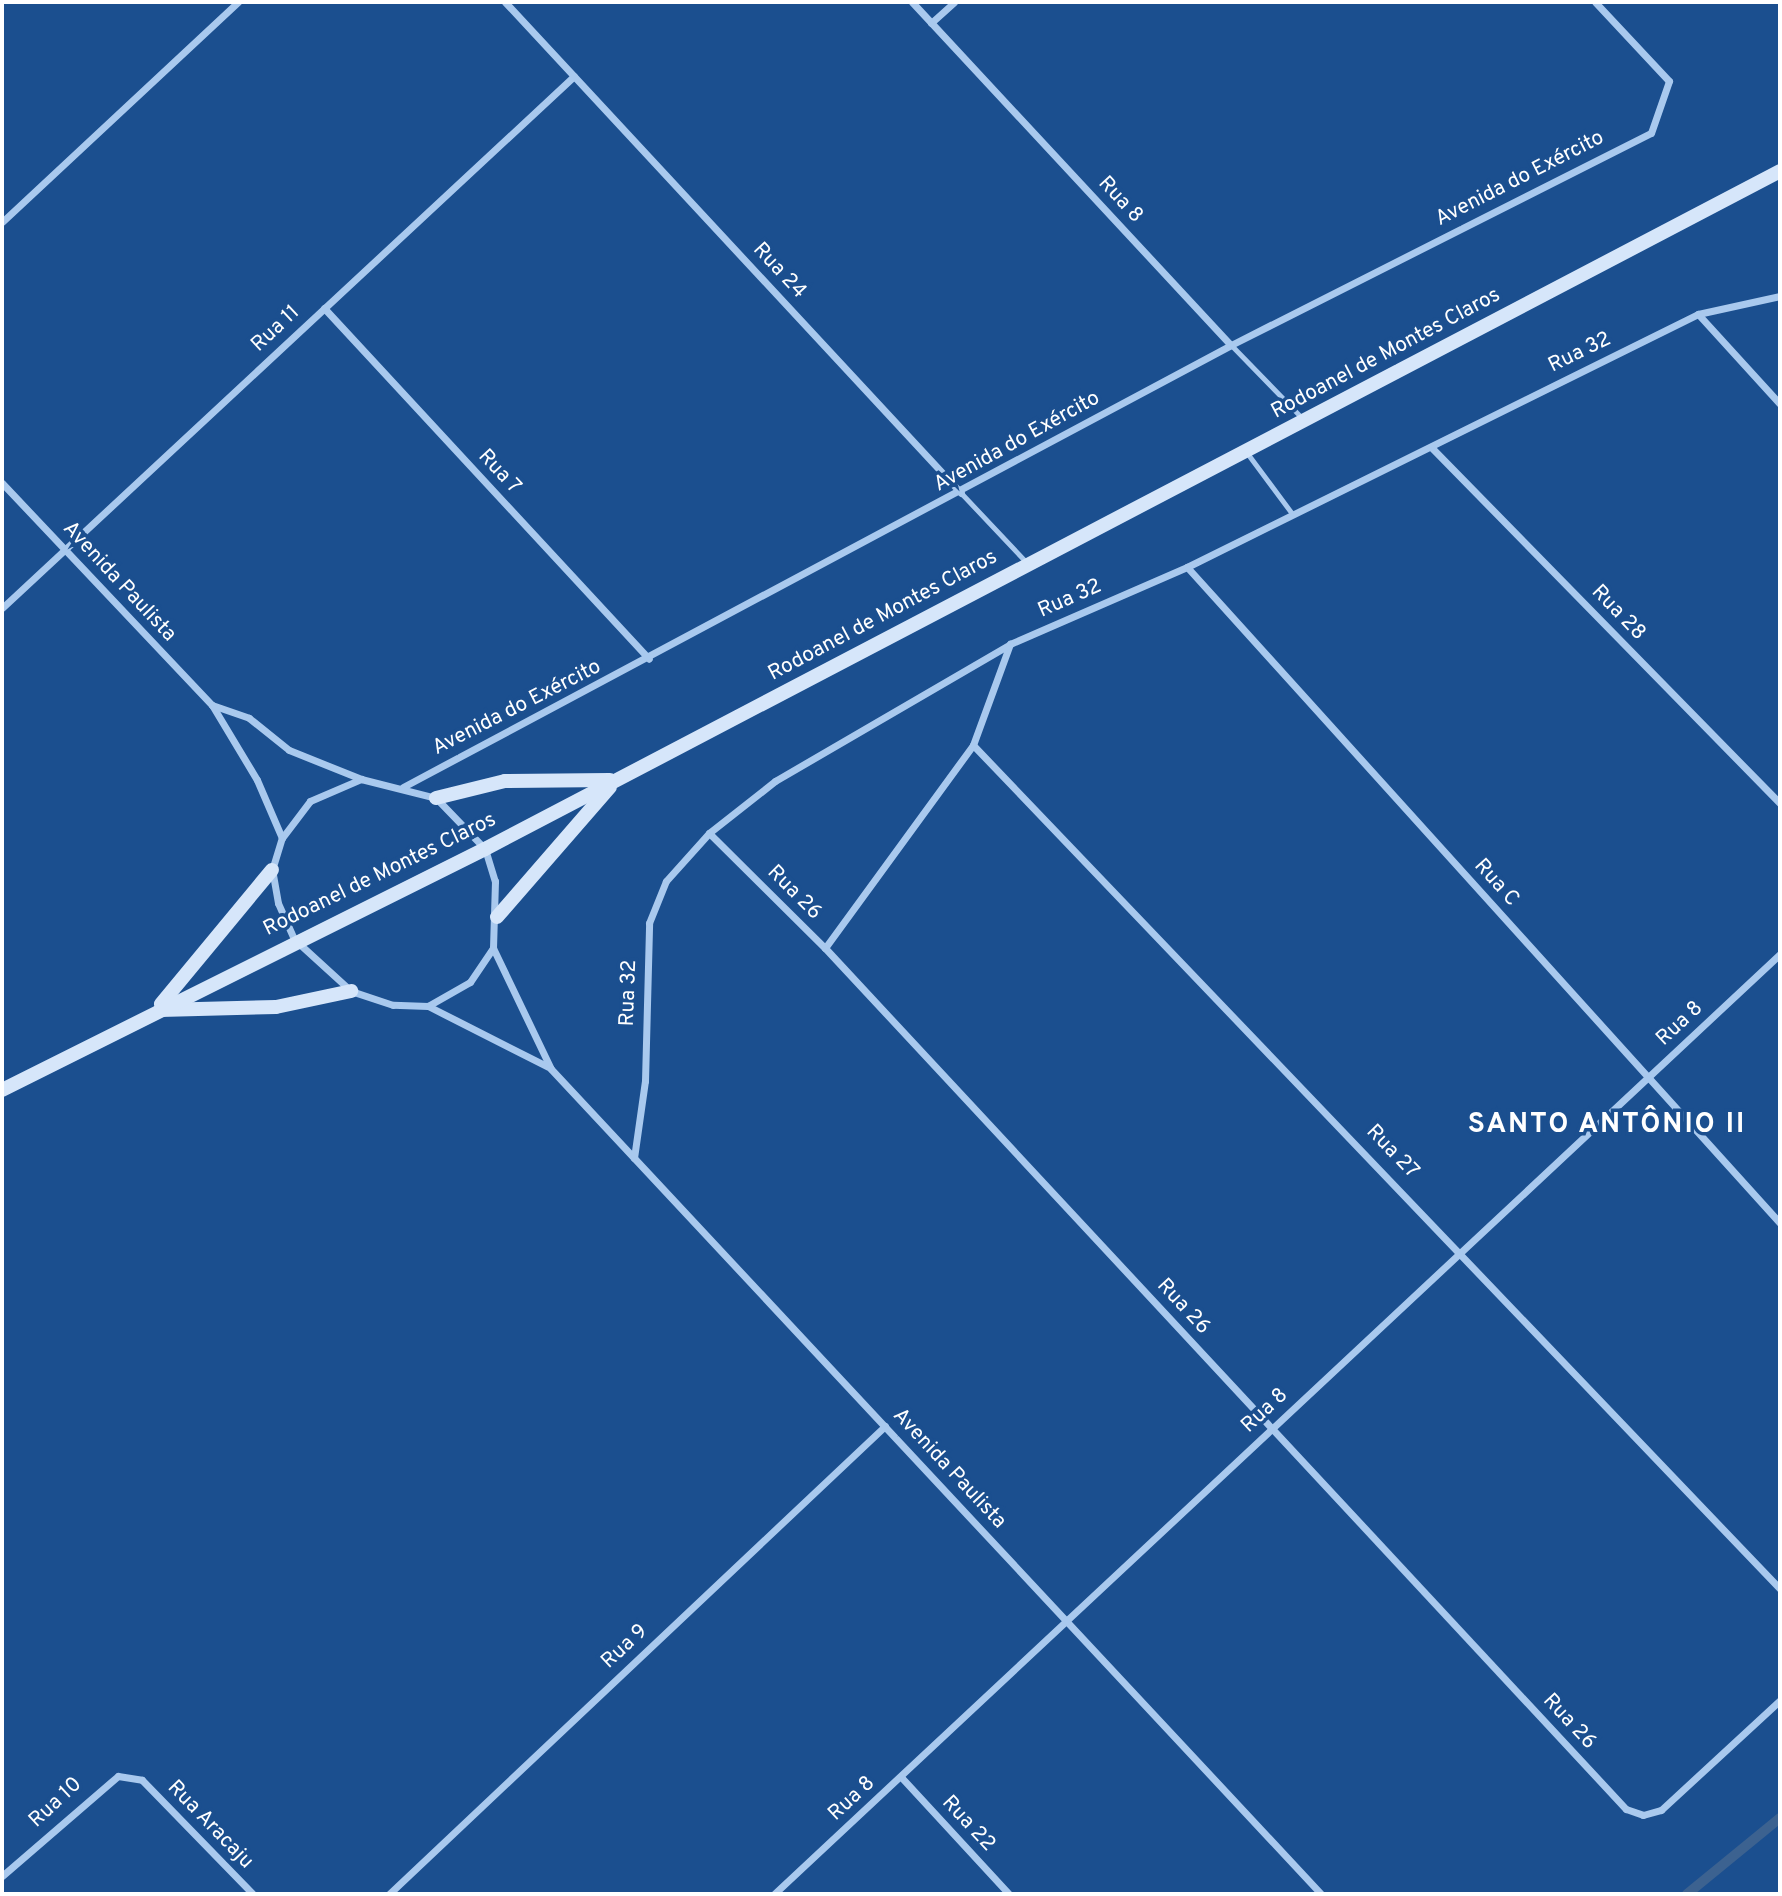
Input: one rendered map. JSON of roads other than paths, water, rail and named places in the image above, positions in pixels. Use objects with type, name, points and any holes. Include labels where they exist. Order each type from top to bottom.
[{"type":"main road","name":"Rodoanel de Montes Claros","points":[[2,1090],[294,939],[485,849],[1780,171]]},
{"type":"main road","points":[[436,798],[505,782],[615,780]]},
{"type":"main road","points":[[497,917],[615,780]]},
{"type":"main road","points":[[155,1010],[272,870]]},
{"type":"main road","points":[[155,1010],[276,1007],[351,991]]},
{"type":"street","points":[[2,222],[238,2]]},
{"type":"street","name":"Rua 24","points":[[505,2],[961,493]]},
{"type":"street","name":"Rua 8","points":[[912,2],[1231,345]]},
{"type":"street","points":[[932,23],[954,2]]},
{"type":"street","name":"Avenida do Exército","points":[[403,787],[961,493],[1231,345],[1651,133],[1669,81],[1595,2]]},
{"type":"street","name":"Rua 11","points":[[2,608],[574,76]]},
{"type":"street","name":"Rua 32","points":[[634,1158],[645,1081],[649,923],[666,881],[709,833],[775,781],[1010,645],[1186,567],[1698,314],[1780,296]]},
{"type":"street","name":"Rua 7","points":[[324,308],[649,659]]},
{"type":"street","points":[[1698,314],[1780,404]]},
{"type":"street","name":"Rua 28","points":[[1431,447],[1780,803]]},
{"type":"street","name":"Avenida Paulista","points":[[2,483],[212,705],[257,780],[282,838]]},
{"type":"street","name":"Rua C","points":[[1186,567],[1780,1223]]},
{"type":"street","points":[[825,948],[973,745],[1010,645]]},
{"type":"street","name":"Avenida Paulista","points":[[212,705],[249,718],[289,750],[361,779],[403,787],[436,798]]},
{"type":"street","name":"Rua 27","points":[[973,745],[1464,1251],[1780,1589]]},
{"type":"street","points":[[361,779],[310,802],[282,838],[272,870],[294,939],[351,991],[393,1005],[428,1006],[470,982],[493,948],[497,917],[485,849],[436,798]]},
{"type":"street","name":"Rua 26","points":[[709,833],[825,948],[1626,1809],[1643,1815],[1661,1810],[1699,1782],[1780,1700]]},
{"type":"street","name":"Avenida Paulista","points":[[493,948],[551,1069],[1321,1894]]},
{"type":"street","name":"Rua 8","points":[[774,1894],[1069,1622],[1272,1428],[1780,954]]},
{"type":"street","name":"Avenida Paulista","points":[[428,1006],[551,1069]]},
{"type":"street","name":"Rua 9","points":[[389,1894],[884,1426]]},
{"type":"street","name":"Rua 10","points":[[2,1877],[101,1786],[118,1776],[142,1780]]},
{"type":"street","name":"Rua 22","points":[[901,1777],[1009,1894]]},
{"type":"street","name":"Rua Aracaju","points":[[142,1780],[253,1894]]},
{"type":"lane","name":"Rua 8","points":[[1231,345],[1304,420]]},
{"type":"lane","points":[[1245,451],[1293,515]]},
{"type":"lane","name":"Rua 24","points":[[961,493],[1028,564]]},
{"type":"waterway","points":[[1687,1894],[1780,1818]]},
{"type":"district","name":"SANTO ANTÔNIO II","points":[[1607,1125]]}]
